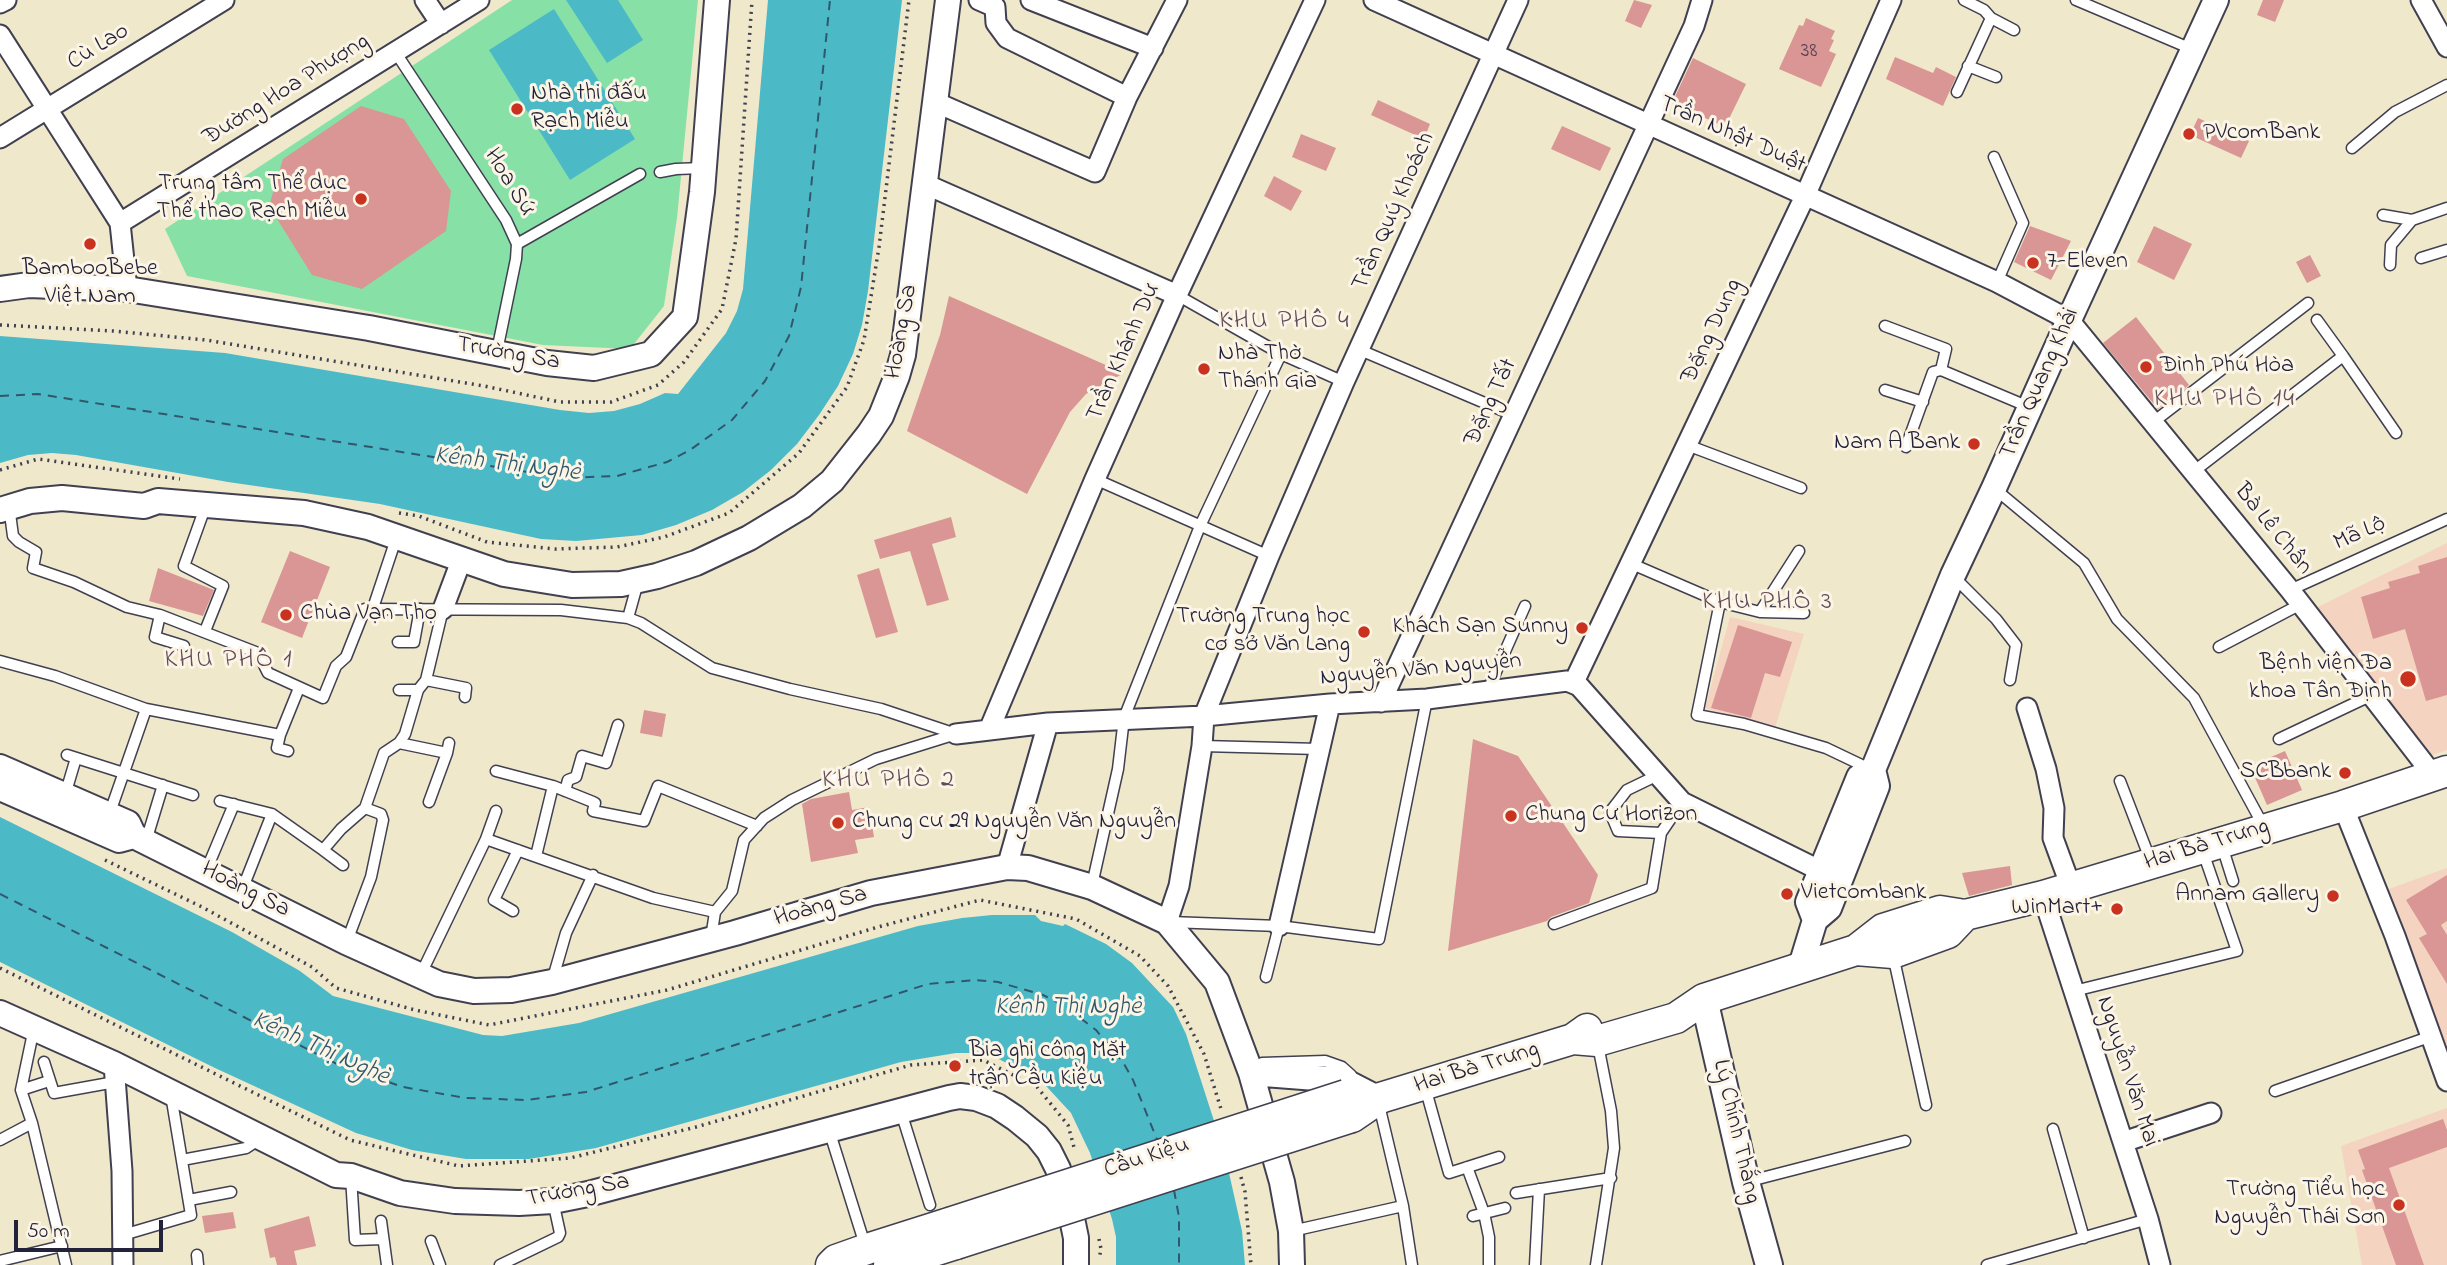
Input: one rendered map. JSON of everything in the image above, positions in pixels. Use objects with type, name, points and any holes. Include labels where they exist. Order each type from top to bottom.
[{"type":"main road","name":"Hai Bà Trưng","points":[[1367,1100],[1585,1040],[1595,1023],[1678,996],[1704,999],[1800,969],[1856,950],[1883,929],[1940,911],[1965,915],[2043,896],[2343,806],[2440,773]]},
{"type":"main road","name":"Hai Bà Trưng","points":[[1856,950],[1892,953],[1948,933],[1965,915]]},
{"type":"main road","name":"Lý Chính Thắng","points":[[1704,999],[1746,1182],[1769,1265]]},
{"type":"main road","name":"Cầu Kiệu","points":[[831,1265],[836,1260],[878,1257],[1367,1100]]},
{"type":"street","points":[[0,3],[6,0]]},
{"type":"street","name":"Cù Lao","points":[[0,138],[224,0]]},
{"type":"street","points":[[425,0],[441,24]]},
{"type":"street","name":"Đường Hoa Phượng","points":[[120,223],[479,0]]},
{"type":"street","name":"Trường Sa","points":[[0,289],[29,285],[127,289],[369,328],[497,355],[594,368],[651,354],[685,317],[704,167],[717,0]]},
{"type":"street","name":"Hoàng Sa","points":[[3,503],[40,483],[61,482],[103,495],[145,492],[158,501],[319,516],[351,522],[504,574],[572,585],[605,585],[639,580],[696,563],[776,523],[820,493],[857,452],[881,416],[897,376],[903,355],[948,0]]},
{"type":"street","points":[[1031,0],[1153,48]]},
{"type":"street","points":[[935,102],[1095,172],[1127,97],[1177,0]]},
{"type":"street","name":"Trần Khánh Dư","points":[[989,730],[1177,295],[1315,0]]},
{"type":"street","name":"Trần Nhật Duật","points":[[1374,0],[1997,282],[2069,320]]},
{"type":"street","name":"Trần Quý Khoách","points":[[1167,922],[1179,886],[1202,746],[1204,716],[1344,382],[1518,0]]},
{"type":"street","name":"Ðặng Tất","points":[[1381,702],[1694,26],[1702,0]]},
{"type":"street","name":"Đặng Dung","points":[[1574,682],[1805,196],[1891,0]]},
{"type":"street","name":"Trần Quang Khải","points":[[1815,920],[1808,902],[1859,777],[1872,770],[1953,575],[2216,0]]},
{"type":"street","points":[[2421,0],[2447,47]]},
{"type":"street","points":[[992,3],[996,23],[1007,38],[1127,97]]},
{"type":"street","points":[[0,35],[120,223],[127,289]]},
{"type":"street","points":[[925,184],[1177,295]]},
{"type":"street","name":"Bà Lê Chân","points":[[2069,320],[2372,695],[2440,773]]},
{"type":"street","points":[[443,609],[461,561]]},
{"type":"street","points":[[1574,682],[1682,802],[1821,871]]},
{"type":"street","name":"Nguyễn Văn Nguyễn","points":[[956,734],[1048,723],[1204,716],[1330,704],[1427,699],[1574,682]]},
{"type":"street","points":[[1279,926],[1330,704]]},
{"type":"street","points":[[2027,708],[2046,769],[2054,808],[2053,838],[2071,887]]},
{"type":"street","points":[[1007,867],[1048,723]]},
{"type":"street","name":"Hoàng Sa","points":[[0,767],[64,796],[106,824],[119,840],[140,838],[346,942],[420,977],[456,989],[492,992],[552,982],[735,933],[871,892],[1007,867],[1028,868],[1092,887],[1167,922],[1217,982],[1249,1068],[1282,1181],[1292,1231],[1292,1265]]},
{"type":"street","name":"Trần Quang Khải","points":[[1800,969],[1815,920],[1829,908],[1877,786],[1872,770]]},
{"type":"street","name":"Hoàng Sa","points":[[0,788],[106,824]]},
{"type":"street","points":[[2343,806],[2395,936],[2447,1081]]},
{"type":"street","name":"Nguyễn Văn Mai","points":[[2043,896],[2148,1219],[2160,1265]]},
{"type":"street","name":"Trường Sa","points":[[13,1022],[114,1073],[170,1093],[336,1175],[351,1176],[400,1193],[455,1201],[553,1201],[588,1194],[949,1098],[971,1097],[1003,1110],[1031,1131],[1049,1151],[1062,1181],[1076,1238],[1076,1265]]},
{"type":"street","points":[[1249,1068],[1342,1080],[1367,1100]]},
{"type":"street","points":[[114,1073],[122,1171],[123,1265]]},
{"type":"street","points":[[2123,1142],[2211,1113]]},
{"type":"lane","points":[[1964,0],[2014,30]]},
{"type":"lane","points":[[2076,0],[2194,51]]},
{"type":"lane","points":[[1956,92],[1991,18]]},
{"type":"lane","name":"Hoa Sứ","points":[[396,53],[506,220],[517,244],[497,355]]},
{"type":"lane","points":[[1968,66],[1996,77]]},
{"type":"lane","points":[[2352,148],[2395,112],[2447,85]]},
{"type":"lane","points":[[1994,157],[2023,223],[1997,282]]},
{"type":"lane","points":[[660,172],[704,167]]},
{"type":"lane","points":[[517,244],[640,174]]},
{"type":"lane","points":[[2383,215],[2412,220],[2447,208]]},
{"type":"lane","points":[[2390,265],[2391,245],[2412,220]]},
{"type":"lane","points":[[2421,258],[2447,250]]},
{"type":"lane","points":[[1177,295],[1281,354],[1344,382]]},
{"type":"lane","points":[[2152,423],[2308,303]]},
{"type":"lane","points":[[2317,320],[2396,433]]},
{"type":"lane","points":[[1885,326],[1946,349],[1941,370]]},
{"type":"lane","points":[[1360,350],[1513,415]]},
{"type":"lane","points":[[1092,887],[1118,769],[1124,718],[1200,526],[1281,354]]},
{"type":"lane","points":[[2193,472],[2343,356]]},
{"type":"lane","points":[[1906,447],[1933,372],[1941,370],[2029,408]]},
{"type":"lane","points":[[1885,390],[1923,402]]},
{"type":"lane","points":[[1687,445],[1801,488]]},
{"type":"lane","points":[[1095,480],[1269,556]]},
{"type":"lane","points":[[1994,488],[2084,563],[2117,619],[2194,698],[2265,828]]},
{"type":"lane","points":[[3,503],[13,536],[36,552],[33,568],[74,582],[127,607],[160,615],[258,653],[268,673],[323,698],[336,666],[346,657],[365,609],[561,610],[628,618],[712,668],[881,709],[956,734]]},
{"type":"lane","points":[[205,631],[223,586],[184,566],[206,505]]},
{"type":"lane","name":"Mã Lộ","points":[[2219,647],[2295,597],[2447,519]]},
{"type":"lane","points":[[373,608],[397,537]]},
{"type":"lane","points":[[1759,612],[1799,551]]},
{"type":"lane","points":[[1632,564],[1720,602],[1759,612],[1804,613]]},
{"type":"lane","points":[[1953,575],[1996,619],[2016,645],[2010,680]]},
{"type":"lane","points":[[628,618],[639,580]]},
{"type":"lane","points":[[1720,602],[1697,715],[1744,724],[1826,748],[1872,770]]},
{"type":"lane","points":[[1488,691],[1525,606]]},
{"type":"lane","points":[[398,642],[414,642],[421,608]]},
{"type":"lane","points":[[323,850],[365,808],[384,753],[400,743],[405,734],[418,690],[426,680],[443,609]]},
{"type":"lane","points":[[160,615],[155,637],[184,646]]},
{"type":"lane","points":[[0,661],[55,676],[146,709],[280,736]]},
{"type":"lane","points":[[426,680],[466,688],[466,698]]},
{"type":"lane","points":[[288,751],[277,748],[299,688]]},
{"type":"lane","points":[[399,690],[418,690]]},
{"type":"lane","points":[[2279,739],[2372,695]]},
{"type":"lane","points":[[1167,922],[1279,926],[1379,939],[1427,699]]},
{"type":"lane","points":[[106,824],[146,709]]},
{"type":"lane","points":[[565,791],[568,780],[576,777],[582,756],[606,763],[618,724]]},
{"type":"lane","points":[[711,938],[715,912],[733,891],[744,840],[764,818],[792,800],[876,759],[956,734]]},
{"type":"lane","points":[[400,743],[448,748],[429,802]]},
{"type":"lane","points":[[1202,746],[1319,749]]},
{"type":"lane","points":[[64,796],[72,757],[193,794]]},
{"type":"lane","points":[[496,771],[553,786],[595,803],[593,811],[644,821],[658,786],[757,826]]},
{"type":"lane","points":[[1658,775],[1627,790],[1610,813],[1618,831],[1661,833]]},
{"type":"lane","points":[[2120,781],[2151,863]]},
{"type":"lane","points":[[140,838],[163,785]]},
{"type":"lane","points":[[536,856],[553,786]]},
{"type":"lane","points":[[220,801],[272,814],[342,865]]},
{"type":"lane","points":[[1554,924],[1651,888],[1661,833],[1682,802]]},
{"type":"lane","points":[[206,872],[234,804]]},
{"type":"lane","points":[[346,942],[371,877],[383,820],[381,814],[365,808]]},
{"type":"lane","points":[[420,977],[486,839],[496,811]]},
{"type":"lane","points":[[242,890],[272,814]]},
{"type":"lane","points":[[486,839],[653,898],[715,912]]},
{"type":"lane","points":[[2211,846],[2233,881]]},
{"type":"lane","points":[[2074,991],[2237,951],[2211,846]]},
{"type":"lane","points":[[513,911],[494,900],[518,850]]},
{"type":"lane","points":[[552,982],[566,933],[593,875]]},
{"type":"lane","points":[[1266,977],[1279,926]]},
{"type":"lane","points":[[1892,953],[1926,1105]]},
{"type":"lane","points":[[13,1022],[21,1090],[32,1123],[66,1265]]},
{"type":"lane","points":[[2276,1091],[2429,1037]]},
{"type":"lane","points":[[1585,1040],[1611,1111],[1614,1148],[1596,1265]]},
{"type":"lane","points":[[44,1062],[54,1093],[114,1073]]},
{"type":"lane","points":[[21,1090],[49,1081]]},
{"type":"lane","points":[[1424,1085],[1449,1174],[1499,1157]]},
{"type":"lane","points":[[123,1235],[191,1214],[170,1093]]},
{"type":"lane","points":[[1367,1100],[1403,1206],[1412,1265]]},
{"type":"lane","points":[[900,1111],[939,1238]]},
{"type":"lane","points":[[0,1140],[32,1123]]},
{"type":"lane","points":[[2053,1129],[2084,1238]]},
{"type":"lane","points":[[829,1130],[878,1257]]},
{"type":"lane","points":[[182,1160],[246,1148],[261,1138]]},
{"type":"lane","points":[[1746,1182],[1905,1141]]},
{"type":"lane","points":[[1467,1167],[1484,1213],[1489,1237],[1489,1265]]},
{"type":"lane","points":[[351,1176],[355,1240],[382,1239]]},
{"type":"lane","points":[[1516,1193],[1611,1178]]},
{"type":"lane","points":[[1535,1265],[1539,1189]]},
{"type":"lane","points":[[188,1200],[231,1192]]},
{"type":"lane","points":[[500,1265],[558,1237],[560,1233],[553,1201]]},
{"type":"lane","points":[[1292,1231],[1403,1206]]},
{"type":"lane","points":[[1473,1216],[1505,1208]]},
{"type":"lane","points":[[1987,1265],[2148,1219]]},
{"type":"lane","points":[[382,1221],[387,1265]]},
{"type":"lane","points":[[431,1241],[440,1265]]},
{"type":"lane","points":[[0,1261],[62,1246]]},
{"type":"path","points":[[0,325],[113,331],[206,340],[485,386],[560,402],[611,402],[659,385],[684,362],[722,309],[736,239],[752,0]]},
{"type":"path","points":[[393,512],[419,516],[487,542],[555,549],[617,547],[664,537],[729,513],[799,453],[847,387],[864,340],[879,247],[909,0]]},
{"type":"path","points":[[0,470],[37,459],[192,480]]},
{"type":"path","points":[[102,858],[202,907],[312,967],[336,989],[415,1010],[489,1025],[667,990],[878,927],[980,900],[1076,919],[1140,956],[1168,986],[1205,1054],[1223,1117]]},
{"type":"path","points":[[0,968],[350,1140],[459,1167],[569,1158],[696,1126],[911,1065],[983,1060],[1037,1087],[1068,1125],[1079,1163]]},
{"type":"path","points":[[1238,1167],[1245,1192],[1251,1265]]},
{"type":"path","points":[[1098,1265],[1101,1249],[1099,1237]]},
{"type":"shaded area","name":"Bệnh viện Đa khoa Tân Định","points":[[2447,543],[2447,750],[2429,756],[2316,608]]},
{"type":"shaded area","points":[[1730,617],[1804,634],[1774,731],[1705,708]]},
{"type":"shaded area","points":[[2447,868],[2447,1066],[2386,890]]},
{"type":"shaded area","name":"Trường Tiểu học Nguyễn Thái Sơn","points":[[2447,1108],[2447,1265],[2362,1265],[2341,1146]]},
{"type":"green space","name":"Nhà thi đấu Rạch Miễu","points":[[512,0],[698,0],[677,218],[664,306],[630,349],[543,345],[187,276],[165,229]]},
{"type":"water","points":[[566,0],[618,0],[643,40],[607,63]]},
{"type":"water","name":"Kênh Thị Nghè","points":[[768,0],[902,0],[868,291],[853,354],[838,386],[797,444],[771,470],[743,492],[712,510],[642,535],[576,541],[541,539],[380,504],[228,482],[76,455],[28,455],[0,463],[0,336],[225,353],[589,413],[614,411],[665,393],[678,394],[726,333],[737,311],[743,289]]},
{"type":"water","points":[[554,9],[635,139],[570,180],[489,50]]},
{"type":"water","name":"Kênh Thị Nghè","points":[[0,817],[232,932],[300,971],[333,996],[483,1035],[502,1036],[579,1023],[918,926],[992,915],[1035,915],[1041,921],[1063,926],[1065,924],[1106,944],[1132,963],[1173,1007],[1186,1034],[1225,1155],[1242,1231],[1245,1265],[1116,1265],[1116,1237],[1112,1219],[1090,1153],[1071,1113],[1047,1087],[1031,1076],[995,1057],[975,1053],[956,1053],[901,1062],[596,1148],[529,1159],[466,1159],[412,1150],[356,1133],[215,1068],[0,962]]},
{"type":"building","points":[[1634,0],[1652,5],[1641,28],[1625,21]]},
{"type":"building","points":[[2263,0],[2284,0],[2275,22],[2257,15]]},
{"type":"building","points":[[1806,18],[1835,31],[1829,51],[1836,54],[1821,87],[1779,69],[1799,25],[1803,26]]},
{"type":"building","points":[[1895,57],[1933,73],[1936,67],[1956,77],[1943,106],[1886,79]]},
{"type":"building","points":[[1693,58],[1746,84],[1725,127],[1672,103]]},
{"type":"building","points":[[1378,100],[1430,124],[1424,139],[1371,115]]},
{"type":"building","name":"Trung tâm Thể dục Thể thao Rạch Miễu","points":[[361,106],[404,119],[451,191],[446,231],[362,289],[312,275],[269,206],[283,159]]},
{"type":"building","points":[[2198,118],[2249,141],[2241,158],[2190,135]]},
{"type":"building","points":[[1562,126],[1611,148],[1600,171],[1551,149]]},
{"type":"building","points":[[1301,134],[1336,148],[1326,171],[1292,157]]},
{"type":"building","points":[[1274,176],[1302,191],[1291,211],[1264,196]]},
{"type":"building","points":[[2030,226],[2071,241],[2051,280],[2014,262]]},
{"type":"building","points":[[2154,226],[2192,244],[2174,280],[2137,262]]},
{"type":"building","points":[[2310,255],[2321,276],[2307,283],[2296,262]]},
{"type":"building","points":[[949,296],[1124,373],[1086,394],[1070,412],[1027,494],[907,431],[940,335]]},
{"type":"building","name":"Đình Phú Hòa","points":[[2136,317],[2189,385],[2158,409],[2103,343]]},
{"type":"building","points":[[951,517],[956,537],[932,544],[949,600],[927,606],[910,551],[880,559],[874,540]]},
{"type":"building","points":[[290,551],[330,567],[302,638],[261,622]]},
{"type":"building","points":[[2447,557],[2447,695],[2426,701],[2405,629],[2373,639],[2361,597],[2390,588],[2388,582],[2420,573],[2418,566]]},
{"type":"building","points":[[158,568],[214,590],[203,616],[149,601]]},
{"type":"building","points":[[879,568],[898,632],[876,638],[857,575]]},
{"type":"building","points":[[1738,625],[1792,642],[1780,677],[1765,673],[1751,718],[1711,708]]},
{"type":"building","points":[[644,710],[666,714],[662,737],[640,733]]},
{"type":"building","name":"Chung Cư Horizon","points":[[1473,739],[1518,756],[1598,875],[1589,903],[1551,917],[1547,921],[1448,951]]},
{"type":"building","points":[[2285,751],[2302,790],[2267,805],[2250,766]]},
{"type":"building","name":"Chung cư 29 Nguyễn Văn Nguyễn","points":[[849,792],[852,810],[869,807],[874,837],[855,840],[858,853],[811,862],[802,804],[811,799]]},
{"type":"building","points":[[2010,866],[2012,885],[1969,896],[1962,873]]},
{"type":"building","points":[[2447,875],[2447,921],[2441,925],[2447,935],[2447,984],[2419,938],[2427,934],[2406,900]]},
{"type":"building","points":[[2443,1119],[2447,1130],[2447,1147],[2389,1168],[2424,1265],[2396,1265],[2362,1170],[2365,1169],[2358,1150]]},
{"type":"building","points":[[233,1212],[236,1228],[205,1233],[202,1216]]},
{"type":"building","points":[[309,1216],[316,1246],[294,1251],[297,1265],[277,1265],[275,1257],[270,1258],[264,1229]]},
{"type":"ferry route","points":[[0,396],[38,394],[565,478],[617,476],[667,462],[690,450],[732,420],[765,381],[789,336],[801,287],[830,0]]},
{"type":"ferry route","points":[[0,894],[339,1065],[403,1087],[466,1098],[526,1100],[586,1092],[928,984],[975,980],[998,982],[1043,995],[1063,1005],[1096,1030],[1123,1062],[1133,1080],[1158,1142]]},
{"type":"ferry route","points":[[1174,1190],[1179,1217],[1179,1265]]},
{"type":"place","name":"Nhà thi đấu Rạch Miễu","points":[[517,109]]},
{"type":"place","name":"PVcomBank","points":[[2189,134]]},
{"type":"place","name":"Trung tâm Thể dục Thể thao Rạch Miễu","points":[[361,199]]},
{"type":"place","name":"BambooBebe Việt Nam","points":[[90,244]]},
{"type":"place","name":"7-Eleven","points":[[2033,263]]},
{"type":"place","name":"Đình Phú Hòa","points":[[2146,367]]},
{"type":"place","name":"Nhà Thờ Thánh Gia","points":[[1204,369]]},
{"type":"place","name":"Nam A Bank","points":[[1974,444]]},
{"type":"place","name":"Chùa Vạn Thọ","points":[[286,615]]},
{"type":"place","name":"Khách Sạn Sunny","points":[[1582,628]]},
{"type":"place","name":"Trường Trung học cơ sở Văn Lang","points":[[1364,632]]},
{"type":"place","name":"Bệnh viện Đa khoa Tân Định","points":[[2408,679]]},
{"type":"place","name":"SCBbank","points":[[2345,773]]},
{"type":"place","name":"Chung Cư Horizon","points":[[1511,816]]},
{"type":"place","name":"Chung cư 29 Nguyễn Văn Nguyễn","points":[[838,823]]},
{"type":"place","name":"Vietcombank","points":[[1787,894]]},
{"type":"place","name":"Annam Gallery","points":[[2333,896]]},
{"type":"place","name":"WinMart+","points":[[2117,909]]},
{"type":"place","name":"Bia ghi công Mặt trận Cầu Kiệu","points":[[955,1066]]},
{"type":"place","name":"Trường Tiểu học Nguyễn Thái Sơn","points":[[2399,1205]]},
{"type":"district","name":"KHU PHỐ 4","points":[[1285,323]]},
{"type":"district","name":"KHU PHỐ 14","points":[[2225,401]]},
{"type":"district","name":"KHU PHỐ 3","points":[[1768,604]]},
{"type":"district","name":"KHU PHỐ 1","points":[[229,662]]},
{"type":"district","name":"KHU PHỐ 2","points":[[889,782]]}]
